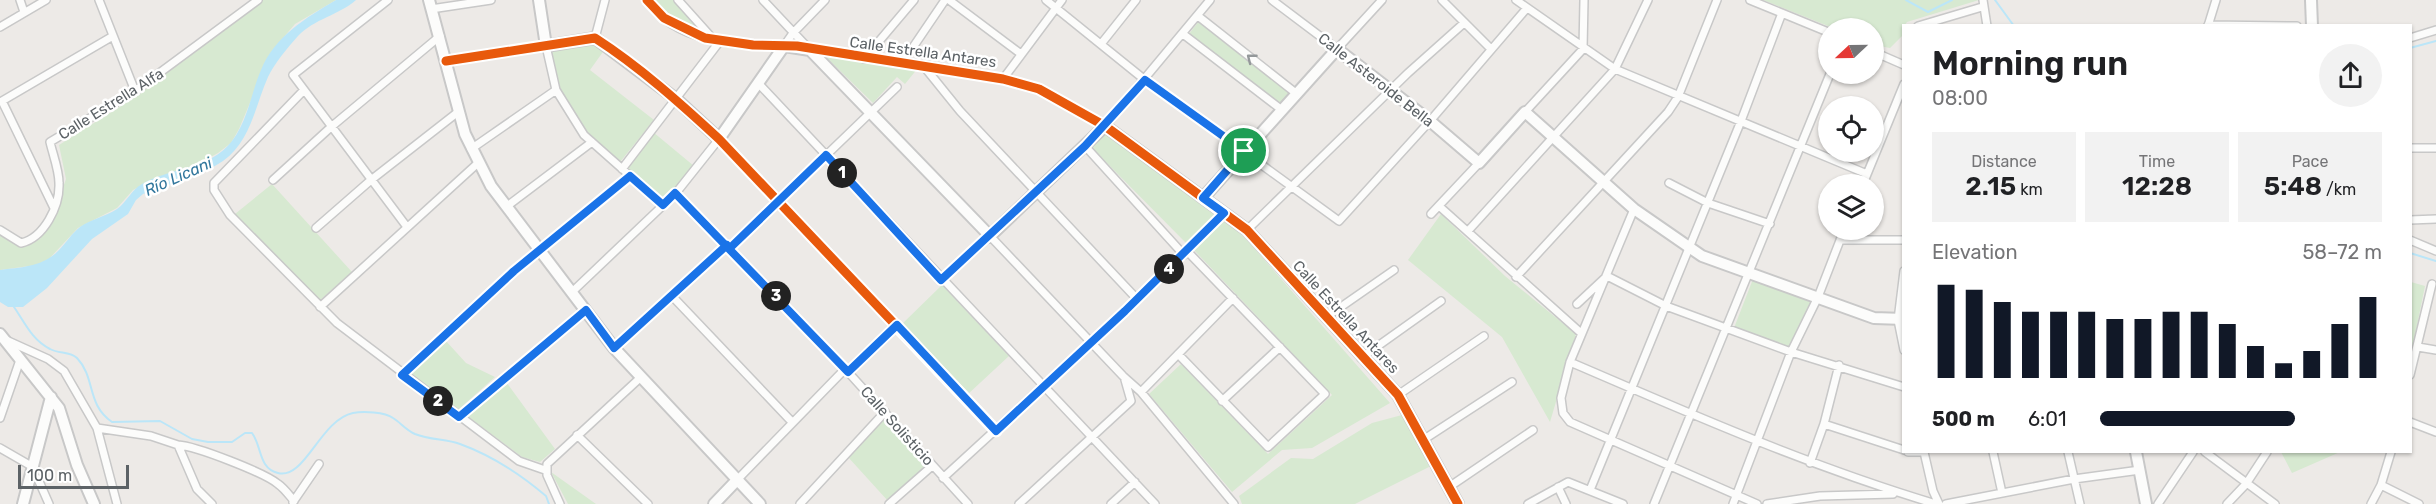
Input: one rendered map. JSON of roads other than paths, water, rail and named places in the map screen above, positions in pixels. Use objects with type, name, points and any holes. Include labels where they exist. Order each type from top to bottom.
[{"type":"street","points":[[20,0],[24,12]]},
{"type":"street","points":[[0,27],[46,0]]},
{"type":"street","points":[[99,0],[135,91]]},
{"type":"street","name":"Calle Estrella Alfa","points":[[0,230],[16,242],[29,242],[45,228],[54,208],[60,184],[50,142],[135,91],[258,0]]},
{"type":"street","points":[[388,0],[293,75],[407,227]]},
{"type":"street","points":[[491,0],[430,5],[440,36],[458,112],[478,163],[506,207],[614,348],[760,504]]},
{"type":"street","points":[[539,0],[556,90],[584,135],[663,205]]},
{"type":"street","points":[[595,38],[605,0]]},
{"type":"street","name":"Calle Estrella Antares","points":[[647,0],[664,18],[717,41],[784,46],[864,59],[922,64],[1003,79],[1040,89],[1105,126],[1247,230],[1361,358],[1398,395],[1458,504]]},
{"type":"street","points":[[622,169],[717,41],[678,0]]},
{"type":"street","points":[[763,0],[871,110],[1123,376],[1141,392],[1234,504]]},
{"type":"street","points":[[572,292],[675,193],[719,139],[793,33],[825,0]]},
{"type":"street","points":[[864,59],[914,0]]},
{"type":"street","points":[[903,62],[945,0]]},
{"type":"street","points":[[949,0],[1021,54]]},
{"type":"street","points":[[1047,0],[1145,80],[1339,221],[1430,121],[1527,8]]},
{"type":"street","points":[[1003,79],[1062,0]]},
{"type":"street","points":[[1101,44],[1136,0]]},
{"type":"street","points":[[941,280],[1105,126],[1210,0]]},
{"type":"street","name":"Calle Asteroide Bella","points":[[1272,0],[1430,121],[1479,163]]},
{"type":"street","points":[[1442,0],[1491,49]]},
{"type":"street","points":[[1516,0],[1583,49],[1615,69],[1678,98],[1741,121],[1867,174],[1902,89]]},
{"type":"street","points":[[1431,214],[1583,49],[1584,0]]},
{"type":"street","points":[[1468,231],[1555,138],[1615,69],[1648,0]]},
{"type":"street","points":[[1516,277],[1678,98],[1717,0]]},
{"type":"street","points":[[1750,0],[1818,28]]},
{"type":"street","points":[[2208,24],[2216,0]]},
{"type":"street","points":[[2311,0],[2312,24]]},
{"type":"street","points":[[1203,198],[1380,1]]},
{"type":"street","points":[[1924,24],[1983,3],[1988,24]]},
{"type":"street","points":[[1590,490],[1741,121],[1782,13]]},
{"type":"street","points":[[1198,16],[1297,94]]},
{"type":"street","points":[[1247,230],[1464,23]]},
{"type":"street","points":[[2412,37],[2436,30]]},
{"type":"street","points":[[1183,34],[1282,110]]},
{"type":"street","points":[[54,208],[2,101],[113,36]]},
{"type":"street","points":[[273,180],[331,127],[440,36]]},
{"type":"street","points":[[446,61],[595,38],[676,99],[719,139],[996,431]]},
{"type":"street","points":[[1884,56],[1902,63]]},
{"type":"street","points":[[922,64],[960,111],[1137,299]]},
{"type":"street","points":[[759,84],[941,280],[1155,504]]},
{"type":"street","points":[[1654,504],[1826,84]]},
{"type":"street","points":[[614,348],[780,201],[897,87]]},
{"type":"street","points":[[304,90],[213,186],[230,215],[320,306],[402,375],[519,461],[545,470]]},
{"type":"street","points":[[471,149],[556,90]]},
{"type":"street","points":[[316,228],[370,180],[458,112]]},
{"type":"street","points":[[1525,112],[1634,209],[1702,256],[1874,318],[1900,320]]},
{"type":"street","points":[[506,207],[592,142]]},
{"type":"street","points":[[1085,146],[1185,253],[1233,298],[1325,394],[1268,447],[1178,354]]},
{"type":"street","points":[[2412,148],[2436,148]]},
{"type":"street","points":[[320,306],[478,163]]},
{"type":"street","points":[[402,375],[539,250],[630,176]]},
{"type":"street","points":[[1669,183],[1708,202],[1770,225]]},
{"type":"street","name":"Calle Solisticio","points":[[675,193],[847,370],[968,504]]},
{"type":"street","points":[[1439,206],[1581,333]]},
{"type":"street","points":[[1634,209],[1570,362],[1561,398],[1563,413],[1570,422],[1670,467],[1735,500],[1757,504]]},
{"type":"street","points":[[944,478],[1137,299],[1224,213]]},
{"type":"street","points":[[2412,220],[2436,219]]},
{"type":"street","points":[[1735,500],[1791,352],[1818,297],[1840,240]]},
{"type":"street","points":[[1884,240],[1902,240]]},
{"type":"street","points":[[2412,241],[2436,251]]},
{"type":"street","points":[[1325,318],[1394,270]]},
{"type":"street","points":[[1577,304],[1607,276]]},
{"type":"street","points":[[1607,276],[1666,306],[1791,352],[1902,386]]},
{"type":"street","points":[[2412,368],[2432,284]]},
{"type":"street","points":[[672,296],[792,422]]},
{"type":"street","points":[[1902,296],[1900,320],[1902,335]]},
{"type":"street","points":[[1141,392],[1233,298]]},
{"type":"street","points":[[1361,358],[1441,301]]},
{"type":"street","points":[[459,417],[586,310]]},
{"type":"street","points":[[714,504],[792,422],[897,325]]},
{"type":"street","points":[[1,336],[51,396],[63,416],[77,465],[94,504]]},
{"type":"street","points":[[1,336],[57,364],[64,371],[97,428],[117,504]]},
{"type":"street","points":[[1398,395],[1484,336]]},
{"type":"street","points":[[1222,401],[1280,347]]},
{"type":"street","points":[[2418,347],[2436,350]]},
{"type":"street","points":[[0,418],[20,360]]},
{"type":"street","points":[[1570,362],[1692,416],[1810,463],[1915,501],[1938,504],[1924,453]]},
{"type":"street","points":[[1810,463],[1824,424],[1839,365]]},
{"type":"street","points":[[1018,504],[1131,401],[1123,376]]},
{"type":"street","points":[[560,504],[545,470],[547,464],[640,378]]},
{"type":"street","points":[[1423,440],[1512,382]]},
{"type":"street","points":[[23,504],[51,396]]},
{"type":"street","points":[[800,504],[885,412]]},
{"type":"street","points":[[2412,423],[2436,432]]},
{"type":"street","points":[[1824,424],[1902,449]]},
{"type":"street","points":[[97,428],[151,436],[214,455],[277,483],[293,502],[319,464]]},
{"type":"street","points":[[1449,487],[1533,430]]},
{"type":"street","points":[[577,435],[648,504]]},
{"type":"street","points":[[178,445],[197,489],[212,504]]},
{"type":"street","points":[[0,448],[32,471],[49,504]]},
{"type":"street","points":[[1993,453],[2002,493]]},
{"type":"street","points":[[2068,453],[2080,504]]},
{"type":"street","points":[[2136,453],[2146,504]]},
{"type":"street","points":[[2158,504],[2192,453]]},
{"type":"street","points":[[2206,453],[2275,504]]},
{"type":"street","points":[[2227,504],[2246,484],[2265,453]]},
{"type":"street","points":[[2372,504],[2381,485],[2391,453]]},
{"type":"street","points":[[890,504],[932,466]]},
{"type":"street","points":[[1946,504],[2074,479],[2140,470]]},
{"type":"street","points":[[1112,504],[1135,482]]},
{"type":"street","points":[[1527,504],[1568,482],[1623,504]]},
{"type":"street","points":[[2381,485],[2420,504]]},
{"type":"street","points":[[1558,487],[1566,504]]},
{"type":"street","points":[[1767,504],[1820,496],[1899,494]]},
{"type":"water","name":"Río Licani","points":[[336,0],[356,0],[304,30],[277,61],[263,88],[246,133],[232,153],[204,172],[143,194],[136,200],[128,214],[92,239],[47,288],[23,307],[8,307],[0,302],[0,270],[32,265],[46,260],[53,256],[80,227],[117,209],[142,184],[153,178],[202,163],[223,150],[232,141],[242,124],[261,70],[274,48],[292,29]]},
{"type":"waterway","points":[[1906,0],[1928,12],[1952,0]]},
{"type":"waterway","points":[[1995,0],[2013,24]]},
{"type":"waterway","points":[[2412,47],[2436,41]]},
{"type":"waterway","points":[[2412,254],[2436,261]]},
{"type":"waterway","points":[[14,307],[38,341],[53,351],[71,354],[77,358],[87,374],[98,407],[112,422],[160,421],[192,439],[208,442],[232,442],[245,433],[252,433],[267,466],[278,473],[288,473],[305,459],[331,426],[341,418],[357,412],[379,413],[393,418],[415,434],[460,444],[495,460],[546,496],[549,504]]}]
